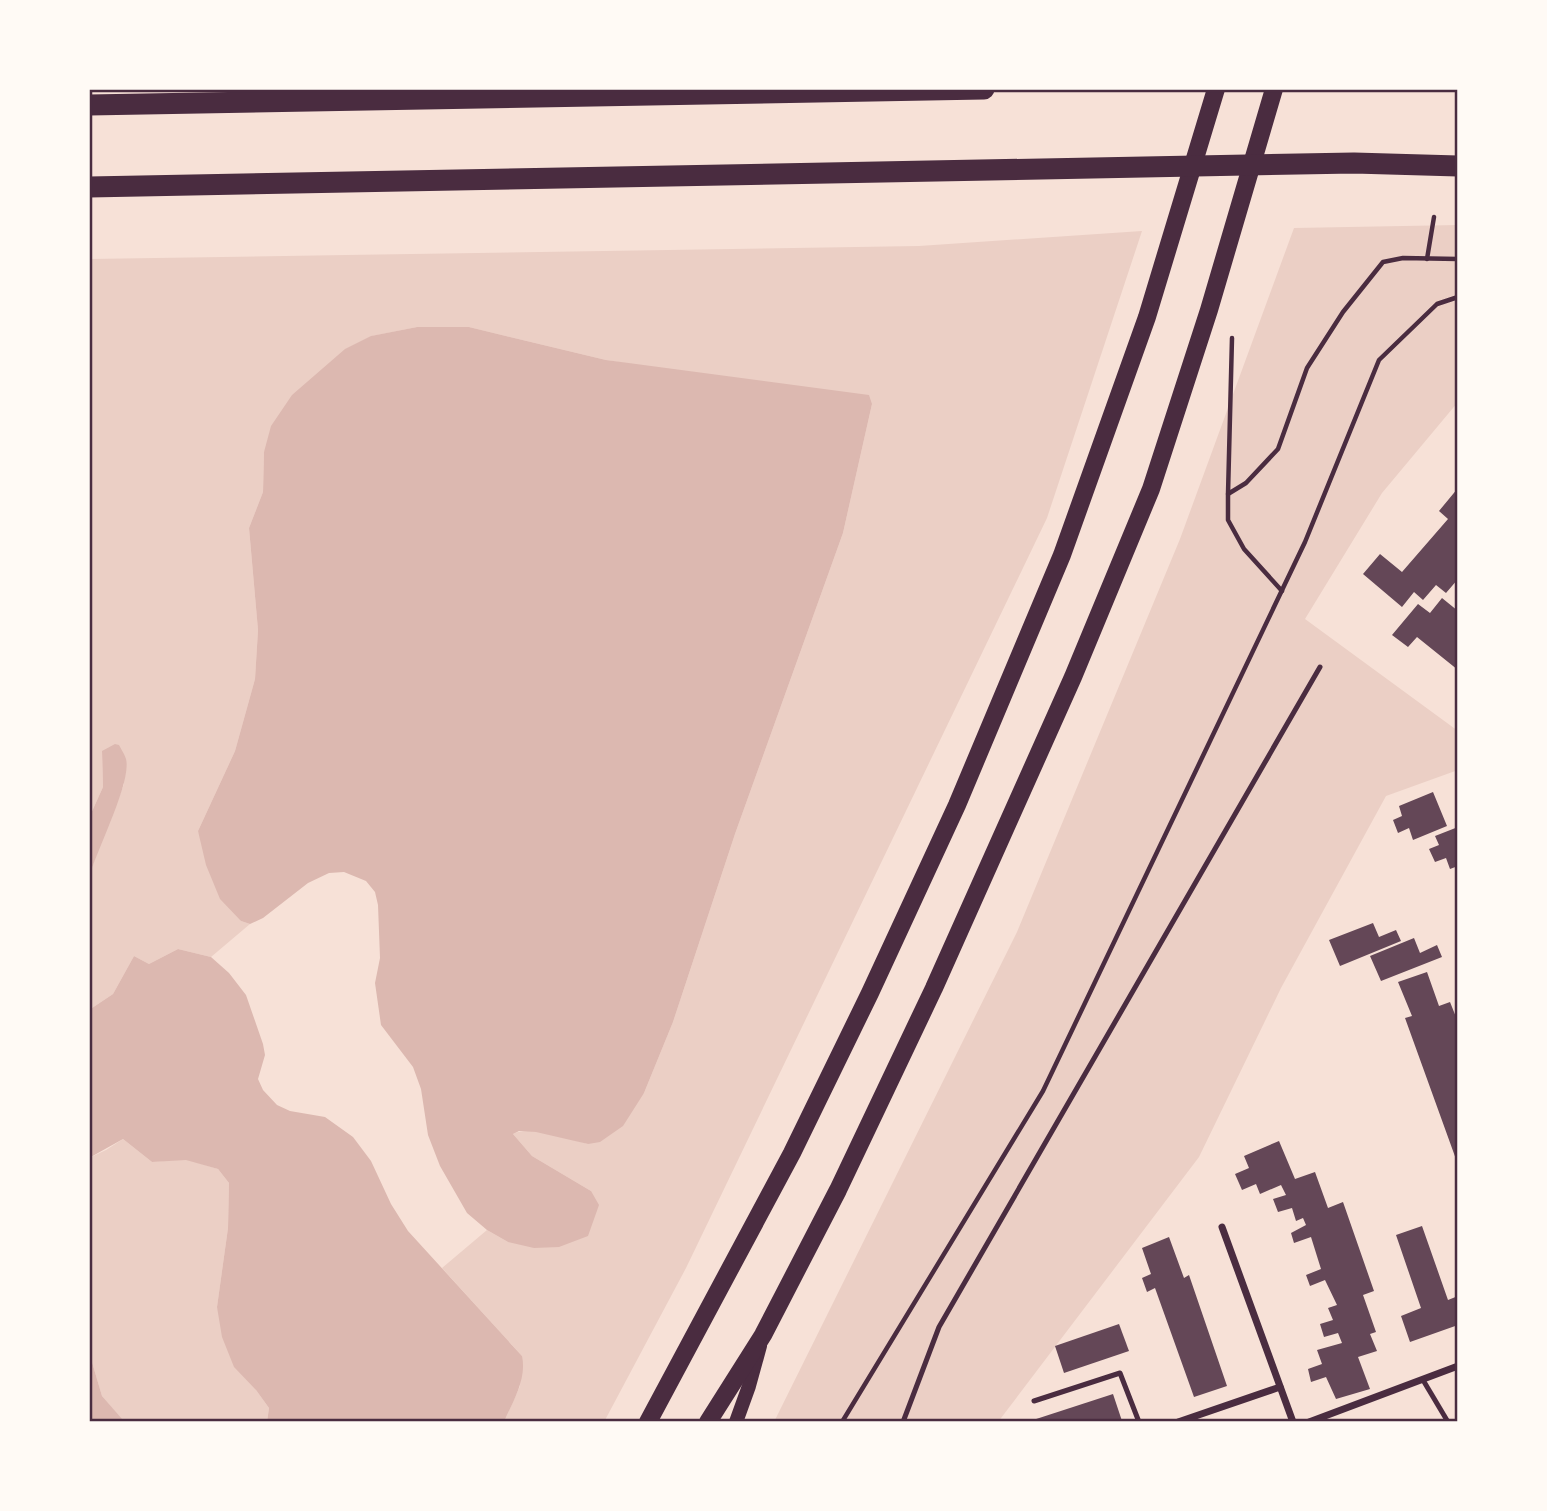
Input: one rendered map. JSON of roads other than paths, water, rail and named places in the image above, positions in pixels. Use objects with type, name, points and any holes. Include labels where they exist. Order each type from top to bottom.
[{"type":"highway","points":[[89,105],[984,89]]},
{"type":"highway","points":[[89,187],[1354,163],[1458,166]]},
{"type":"main road","points":[[648,1422],[792,1153],[957,805],[1062,555],[1147,317],[1216,89]]},
{"type":"main road","points":[[708,1422],[763,1335],[838,1190],[922,1013],[1073,677],[1151,489],[1209,310],[1274,89]]},
{"type":"main road","points":[[736,1422],[763,1335]]},
{"type":"street","points":[[1222,1227],[1293,1422]]},
{"type":"street","points":[[1308,1422],[1458,1366]]},
{"type":"street","points":[[1178,1422],[1280,1387]]},
{"type":"lane","points":[[903,1422],[939,1326],[1320,667]]},
{"type":"lane","points":[[1034,1401],[1120,1373],[1139,1422]]},
{"type":"lane","points":[[1423,1380],[1448,1422]]}]
